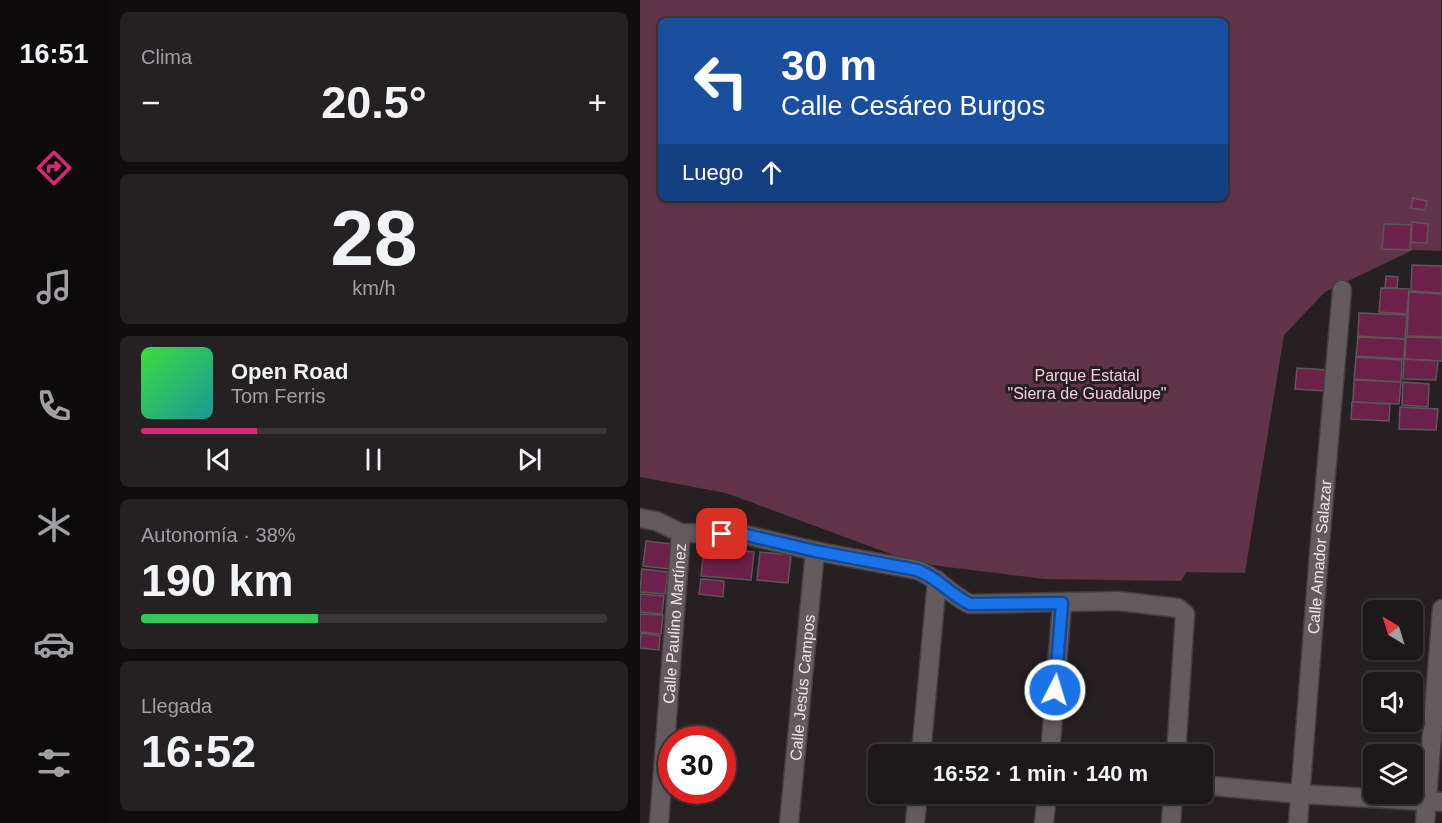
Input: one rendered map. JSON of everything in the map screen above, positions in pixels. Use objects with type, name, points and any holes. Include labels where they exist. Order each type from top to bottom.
[{"type":"street","name":"Calle Amador Salazar","points":[[1298,823],[1342,290]]},
{"type":"street","points":[[640,518],[656,521],[681,533],[742,534],[815,551],[917,570],[928,574],[958,598],[970,604],[1118,601],[1178,608],[1184,614],[1177,744]]},
{"type":"street","name":"Calle Paulino Martínez","points":[[659,823],[681,533]]},
{"type":"street","name":"Calle Jesús Campos","points":[[789,823],[815,551]]},
{"type":"street","points":[[922,744],[937,580]]},
{"type":"street","points":[[1051,744],[1062,603]]},
{"type":"street","points":[[1425,823],[1434,802],[1441,609]]},
{"type":"street","points":[[1213,786],[1434,802]]},
{"type":"street","points":[[915,823],[917,804]]},
{"type":"street","points":[[1044,823],[1045,804]]},
{"type":"street","points":[[1171,823],[1172,804]]},
{"type":"green space","name":"Parque Estatal \"Sierra de Guadalupe\"","points":[[640,0],[1441,0],[1441,251],[1413,250],[1325,292],[1284,335],[1245,573],[1186,572],[1181,581],[1045,579],[915,563],[726,493],[640,477]]},
{"type":"building","points":[[1413,198],[1427,201],[1425,210],[1411,208]]},
{"type":"building","points":[[1412,222],[1428,224],[1427,243],[1411,242]]},
{"type":"building","points":[[1384,224],[1411,225],[1410,250],[1382,249]]},
{"type":"building","points":[[1412,265],[1442,266],[1442,293],[1411,291]]},
{"type":"building","points":[[1386,276],[1398,277],[1397,288],[1385,288]]},
{"type":"building","points":[[1381,288],[1409,289],[1407,314],[1379,312]]},
{"type":"building","points":[[1409,292],[1442,294],[1442,337],[1407,336]]},
{"type":"building","points":[[1359,313],[1407,315],[1405,339],[1358,336]]},
{"type":"building","points":[[1358,337],[1405,339],[1404,359],[1356,356]]},
{"type":"building","points":[[1406,337],[1442,338],[1442,361],[1405,359]]},
{"type":"building","points":[[1356,357],[1402,360],[1401,382],[1354,379]]},
{"type":"building","points":[[1404,359],[1438,361],[1436,380],[1403,379]]},
{"type":"building","points":[[1297,368],[1328,370],[1326,391],[1295,389]]},
{"type":"building","points":[[1354,380],[1401,382],[1399,404],[1353,402]]},
{"type":"building","points":[[1403,382],[1429,384],[1428,407],[1402,405]]},
{"type":"building","points":[[1352,402],[1390,404],[1389,421],[1351,419]]},
{"type":"building","points":[[1400,407],[1438,409],[1436,430],[1399,429]]},
{"type":"building","points":[[646,541],[672,544],[669,569],[643,566]]},
{"type":"building","points":[[704,547],[754,552],[751,580],[701,576]]},
{"type":"building","points":[[760,552],[791,555],[788,583],[757,580]]},
{"type":"building","points":[[642,569],[668,572],[665,594],[640,592]]},
{"type":"building","points":[[701,579],[724,581],[723,597],[699,594]]},
{"type":"building","points":[[640,594],[664,596],[662,614],[640,612]]},
{"type":"building","points":[[640,614],[663,615],[661,634],[640,632]]},
{"type":"building","points":[[641,633],[660,636],[659,650],[640,648]]},
{"type":"route","points":[[722,534],[742,534],[815,551],[917,570],[928,574],[958,598],[970,604],[1062,603],[1055,690]]}]
